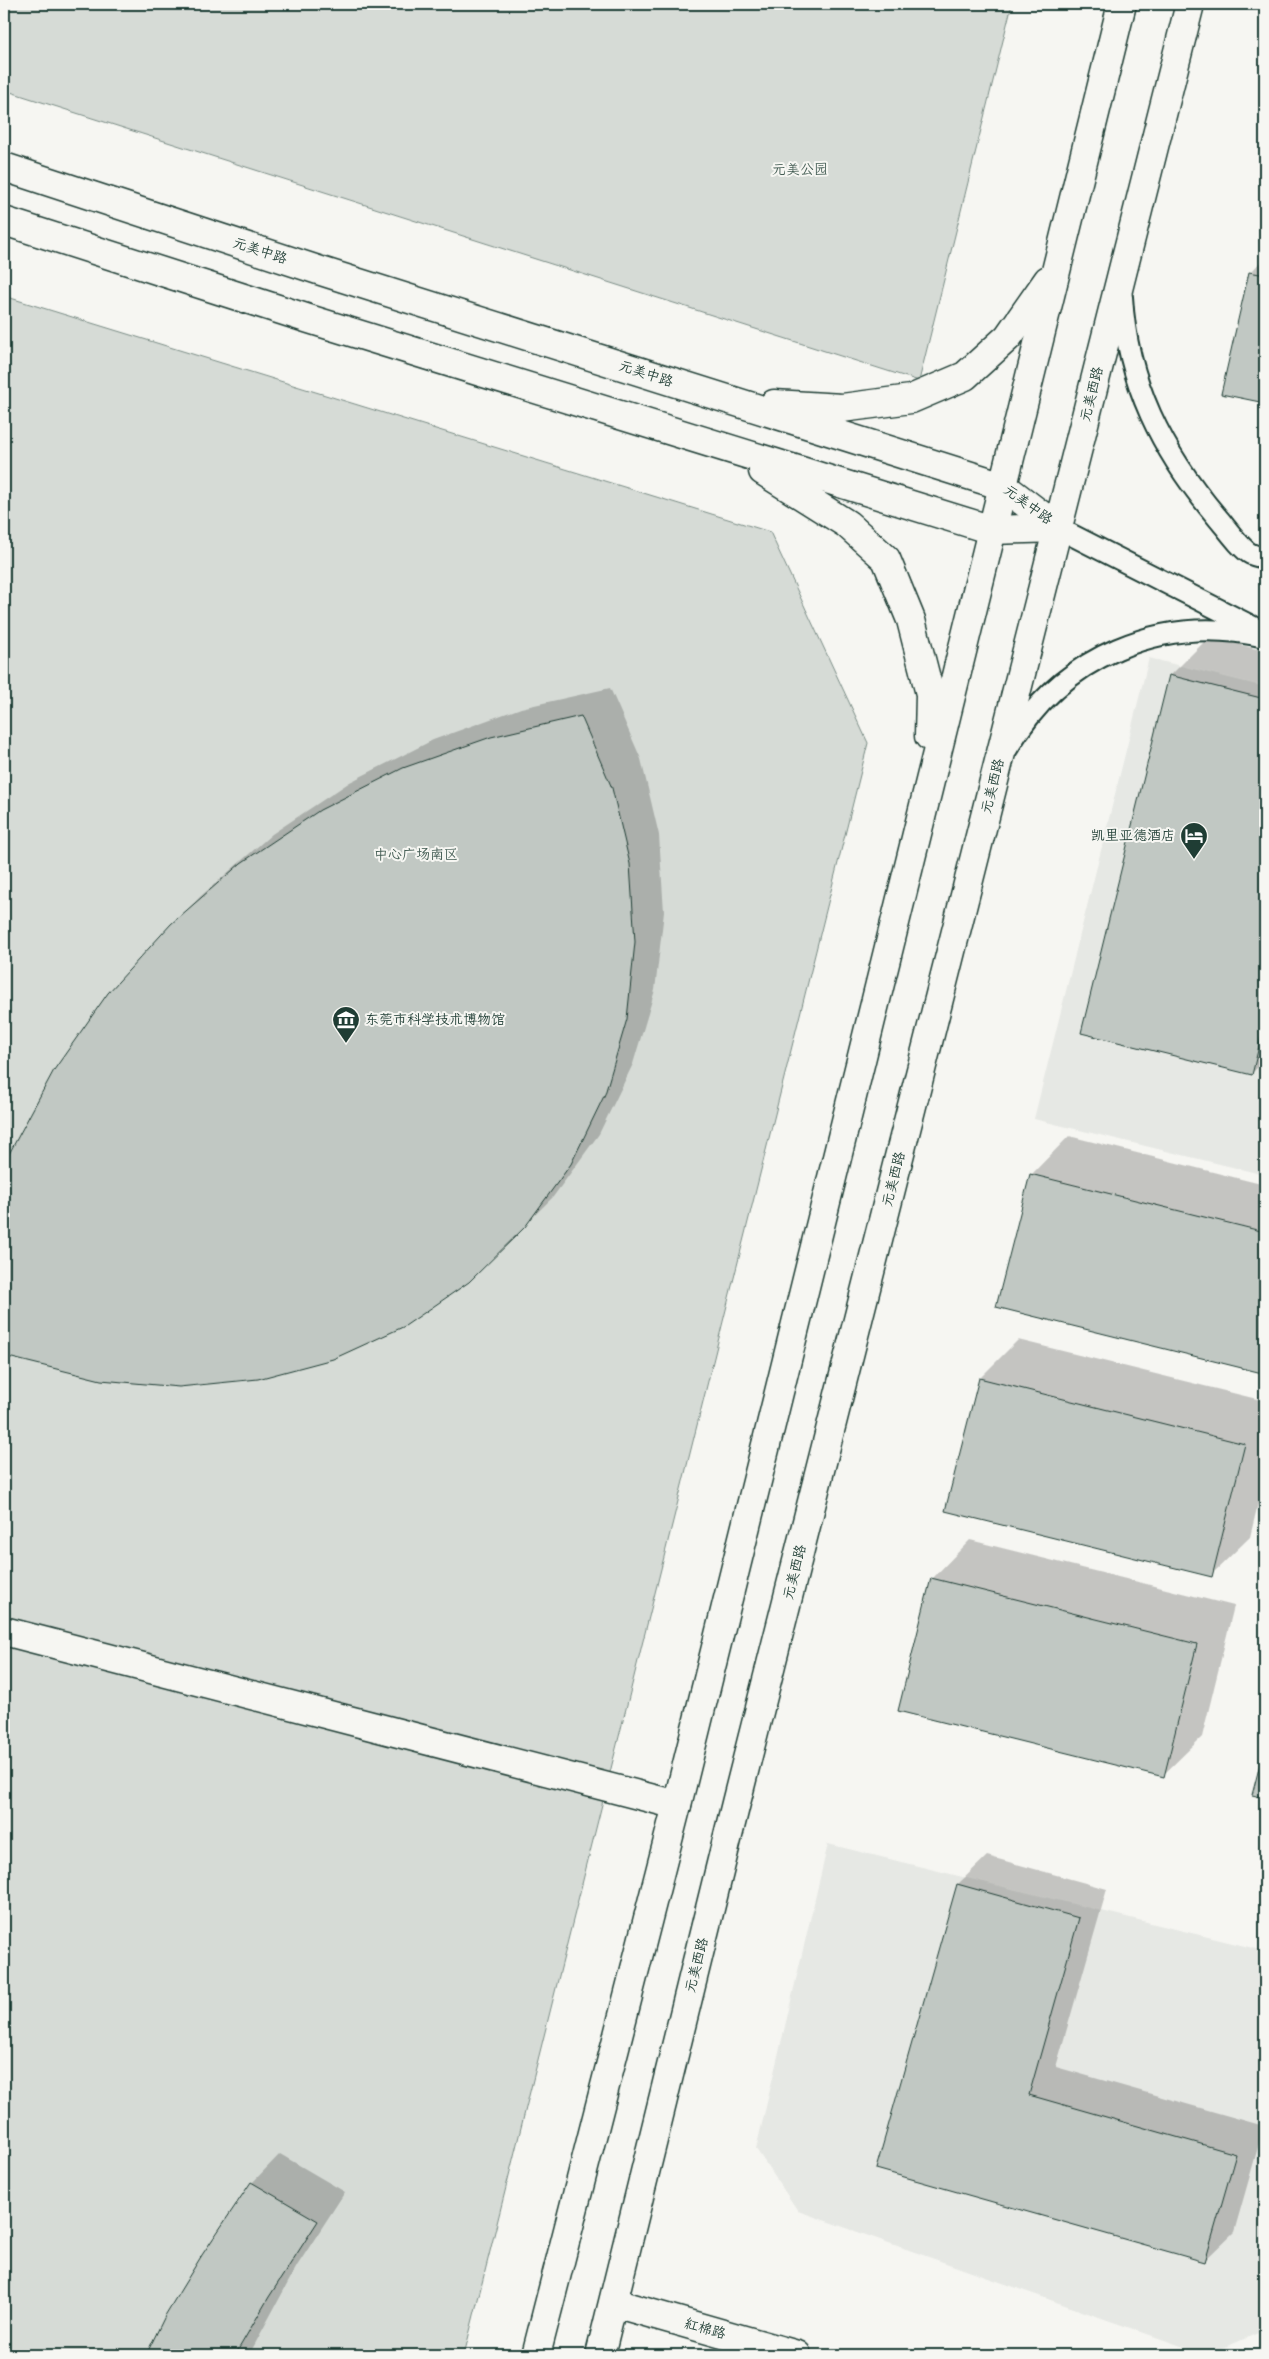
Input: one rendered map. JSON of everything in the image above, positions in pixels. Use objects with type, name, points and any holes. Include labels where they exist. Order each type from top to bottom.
[{"type":"main road","points":[[536,2355],[677,1805],[1122,4]]},
{"type":"main road","name":"元美西路","points":[[600,2355],[736,1803],[1190,4]]},
{"type":"main road","name":"元美中路","points":[[4,167],[312,268],[1002,486],[1058,528]]},
{"type":"main road","name":"元美中路","points":[[4,221],[309,319],[992,530],[1058,528]]},
{"type":"main road","points":[[735,402],[842,408],[911,399],[965,376],[1008,336],[1057,266]]},
{"type":"main road","points":[[730,450],[847,524],[886,559],[911,620],[930,694],[929,784]]},
{"type":"main road","points":[[4,1631],[677,1805]]},
{"type":"main road","name":"紅棉路","points":[[614,2302],[797,2355]]},
{"type":"lane","points":[[1121,278],[1124,322],[1132,365],[1146,408],[1166,447],[1190,485],[1249,554],[1265,558]]},
{"type":"lane","points":[[1058,528],[1265,635]]},
{"type":"lane","points":[[999,763],[1017,731],[1040,702],[1068,678],[1098,658],[1132,643],[1168,633],[1204,629],[1241,631],[1265,635]]},
{"type":"shaded area","name":"凯里亚德酒店","points":[[1149,658],[1265,687],[1265,1175],[1034,1119]]},
{"type":"shaded area","points":[[828,1844],[1265,1951],[1265,2330],[1207,2355],[798,2211],[756,2149]]},
{"type":"green space","name":"元美公园","points":[[4,4],[1012,4],[919,381],[4,90]]},
{"type":"green space","name":"中心广场南区","points":[[4,296],[770,532],[868,743],[464,2355],[4,2355]]},
{"type":"building","points":[[1249,272],[1265,275],[1265,403],[1221,394]]},
{"type":"building","name":"凯里亚德酒店","points":[[1169,675],[1265,699],[1265,1021],[1252,1075],[1081,1033]]},
{"type":"building","name":"东莞市科学技术博物馆","points":[[581,716],[612,788],[630,864],[635,942],[627,1019],[605,1094],[571,1164],[525,1227],[469,1282],[405,1326],[333,1359],[258,1379],[179,1387],[101,1380],[4,1356],[4,1168],[10,1152],[54,1070],[108,993],[171,924],[241,863],[320,810],[403,768],[491,737]]},
{"type":"building","points":[[1030,1174],[1265,1232],[1265,1362],[1262,1373],[996,1307]]},
{"type":"building","points":[[979,1378],[1245,1444],[1212,1577],[945,1511]]},
{"type":"building","points":[[931,1578],[1197,1644],[1164,1777],[898,1711]]},
{"type":"building","points":[[1265,1745],[1265,1798],[1252,1795]]},
{"type":"building","points":[[957,1884],[1079,1918],[1029,2095],[1236,2154],[1205,2262],[876,2169]]},
{"type":"building","points":[[251,2182],[318,2221],[269,2297],[235,2355],[146,2355],[166,2314],[202,2255]]},
{"type":"place","name":"凯里亚德酒店","points":[[1194,860]]},
{"type":"place","name":"东莞市科学技术博物馆","points":[[346,1044]]}]
